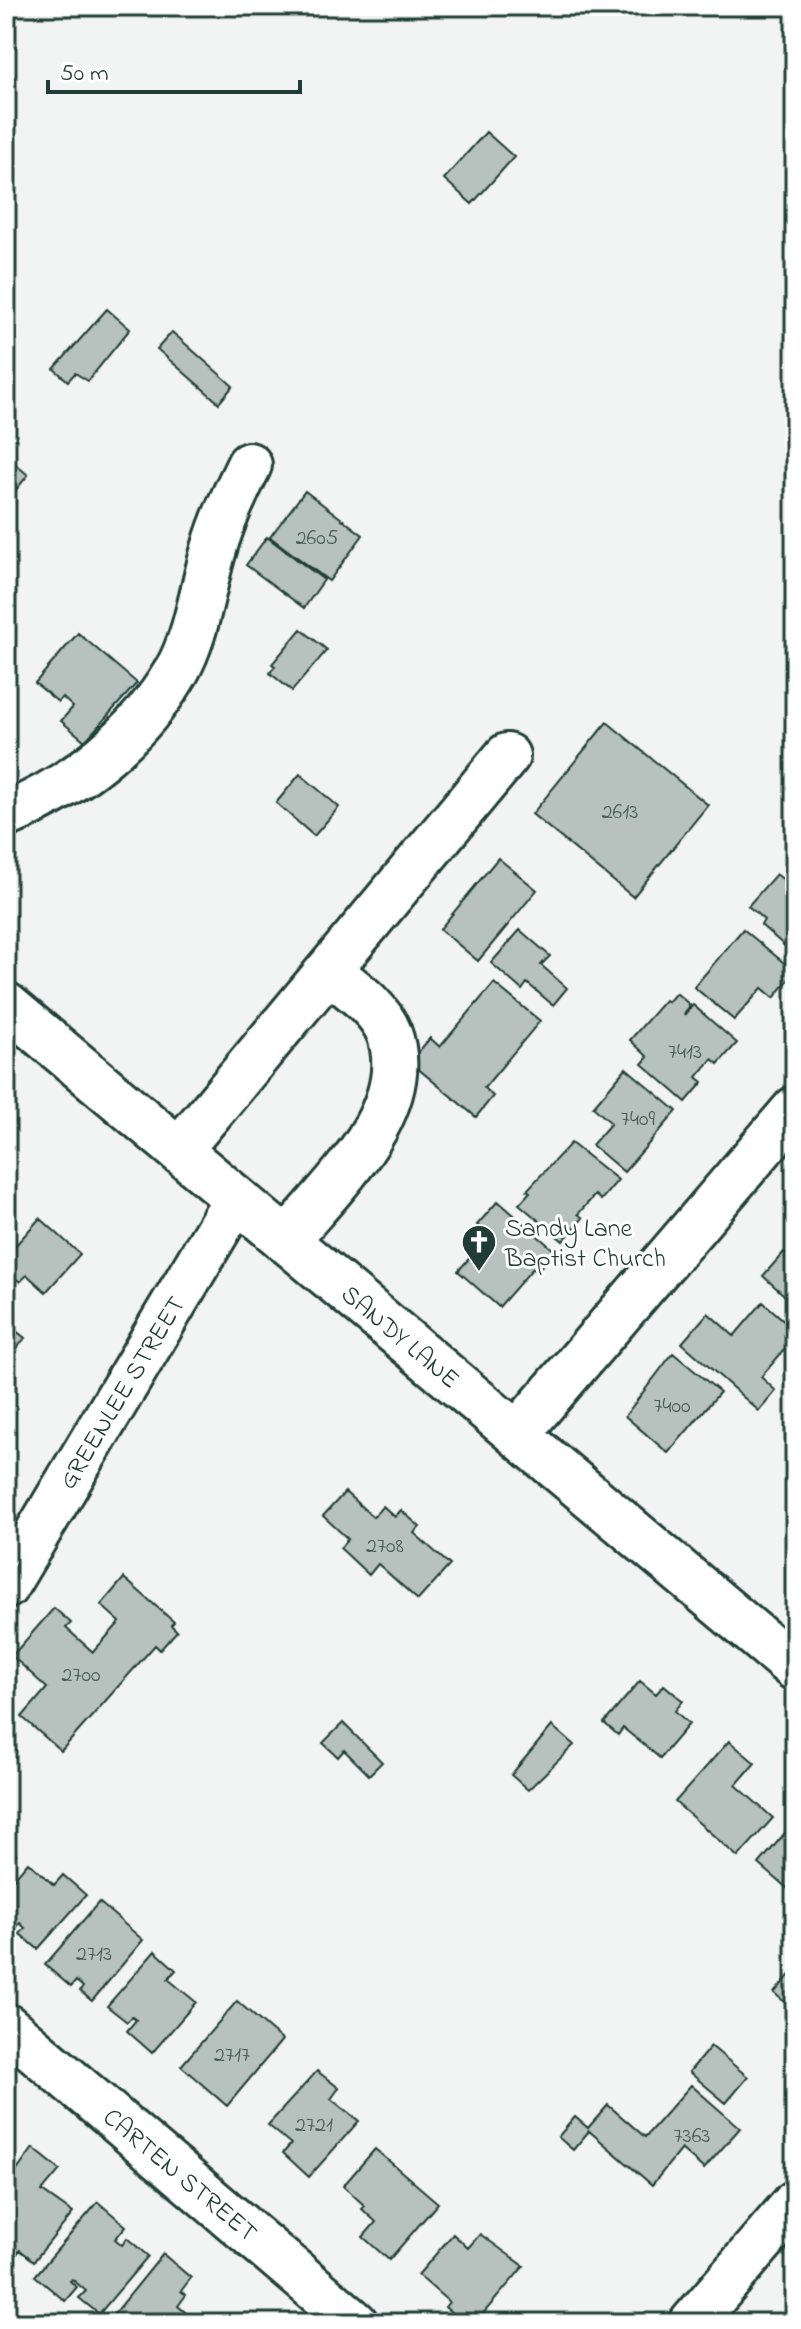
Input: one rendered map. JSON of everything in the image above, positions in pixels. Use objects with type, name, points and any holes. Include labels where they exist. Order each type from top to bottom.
[{"type":"street","points":[[6,815],[38,801],[96,766],[149,708],[176,671],[195,622],[214,546],[249,465]]},
{"type":"street","points":[[179,1150],[507,756]]},
{"type":"street","points":[[286,1241],[379,1126],[389,1099],[394,1064],[388,1032],[372,1007],[329,971]]},
{"type":"street","name":"SANDY LANE","points":[[6,1005],[795,1668]]},
{"type":"street","points":[[517,1434],[795,1109]]},
{"type":"street","name":"GREENLEE STREET","points":[[6,1586],[236,1199]]},
{"type":"street","name":"CARTEN STREET","points":[[6,2026],[355,2323]]},
{"type":"street","points":[[692,2323],[789,2221]]},
{"type":"building","points":[[486,132],[514,157],[472,204],[444,179]]},
{"type":"building","points":[[107,309],[130,329],[88,381],[75,373],[68,381],[54,369]]},
{"type":"building","points":[[172,332],[233,386],[219,403],[157,349]]},
{"type":"building","points":[[6,456],[28,475],[6,502]]},
{"type":"building","points":[[305,491],[363,535],[329,581],[270,537]]},
{"type":"building","points":[[267,537],[324,580],[304,608],[246,565]]},
{"type":"building","points":[[301,629],[327,650],[292,691],[270,673],[275,666],[272,664]]},
{"type":"building","points":[[78,633],[137,683],[85,741],[61,721],[73,707],[62,697],[58,702],[35,683]]},
{"type":"building","points":[[607,722],[708,805],[633,897],[532,814]]},
{"type":"building","points":[[300,774],[339,807],[314,836],[276,803]]},
{"type":"building","points":[[498,858],[537,890],[478,961],[440,929]]},
{"type":"building","points":[[776,874],[793,887],[795,885],[795,955],[761,925],[764,920],[748,906]]},
{"type":"building","points":[[743,929],[795,972],[774,998],[762,988],[734,1020],[694,987]]},
{"type":"building","points":[[520,930],[550,956],[541,965],[567,988],[553,1005],[527,983],[522,990],[491,963]]},
{"type":"building","points":[[494,983],[540,1021],[484,1088],[493,1096],[476,1117],[410,1062],[430,1038],[440,1047]]},
{"type":"building","points":[[676,993],[690,1005],[684,1015],[693,1005],[737,1043],[718,1064],[712,1059],[697,1077],[703,1082],[686,1102],[642,1064],[648,1057],[630,1040],[665,1000],[668,1002]]},
{"type":"building","points":[[626,1068],[677,1111],[624,1172],[592,1145],[611,1123],[593,1107]]},
{"type":"building","points":[[571,1143],[618,1180],[601,1200],[595,1195],[578,1214],[583,1218],[563,1241],[519,1204],[530,1192],[527,1190]]},
{"type":"building","points":[[498,1201],[555,1251],[536,1272],[533,1268],[499,1307],[458,1271],[484,1242],[487,1234],[477,1225]]},
{"type":"building","points":[[40,1218],[80,1254],[46,1292],[27,1275],[20,1282],[6,1270],[6,1256]]},
{"type":"building","points":[[784,1252],[790,1258],[795,1252],[795,1305],[763,1276]]},
{"type":"building","points":[[763,1302],[795,1330],[795,1337],[761,1377],[776,1391],[759,1411],[682,1343],[708,1313],[734,1336]]},
{"type":"building","points":[[6,1323],[25,1338],[6,1362]]},
{"type":"building","points":[[673,1353],[720,1392],[668,1453],[625,1416]]},
{"type":"building","points":[[345,1492],[373,1517],[383,1506],[395,1517],[401,1510],[420,1527],[414,1533],[450,1565],[418,1600],[378,1564],[369,1575],[340,1548],[348,1539],[323,1516]]},
{"type":"building","points":[[124,1578],[174,1622],[171,1625],[177,1631],[160,1650],[155,1645],[61,1751],[22,1717],[47,1688],[12,1656],[54,1608],[71,1623],[66,1628],[93,1652],[120,1622],[101,1605]]},
{"type":"building","points":[[640,1681],[656,1694],[664,1685],[683,1701],[675,1711],[689,1724],[660,1758],[623,1728],[618,1735],[604,1723]]},
{"type":"building","points":[[343,1723],[382,1762],[369,1775],[344,1750],[338,1757],[323,1743]]},
{"type":"building","points":[[552,1726],[574,1745],[528,1790],[511,1775]]},
{"type":"building","points":[[729,1741],[755,1763],[736,1785],[773,1818],[738,1857],[675,1802]]},
{"type":"building","points":[[795,1821],[795,1895],[759,1864]]},
{"type":"building","points":[[6,1845],[16,1854],[6,1866]]},
{"type":"building","points":[[28,1862],[54,1885],[63,1875],[86,1895],[38,1949],[20,1934],[25,1928],[20,1923],[10,1936],[6,1932],[6,1888]]},
{"type":"building","points":[[99,1902],[143,1940],[92,2001],[80,1991],[83,1987],[76,1981],[71,1987],[45,1965]]},
{"type":"building","points":[[155,1951],[176,1970],[168,1979],[196,2002],[152,2053],[127,2031],[136,2020],[132,2017],[127,2022],[107,2006]]},
{"type":"building","points":[[795,1969],[795,2011],[774,1993]]},
{"type":"building","points":[[237,2001],[282,2040],[227,2106],[181,2066]]},
{"type":"building","points":[[711,2046],[748,2077],[726,2103],[689,2072]]},
{"type":"building","points":[[317,2071],[339,2088],[331,2099],[359,2121],[309,2177],[283,2153],[291,2144],[268,2125]]},
{"type":"building","points":[[691,2085],[740,2128],[704,2169],[681,2149],[652,2185],[589,2131],[573,2150],[558,2137],[575,2117],[588,2128],[608,2105],[645,2137]]},
{"type":"building","points":[[33,2148],[60,2170],[42,2191],[73,2213],[34,2261],[20,2250],[11,2261],[6,2256],[6,2186]]},
{"type":"building","points":[[375,2149],[438,2203],[389,2260],[363,2237],[376,2222],[362,2209],[365,2206],[343,2186]]},
{"type":"building","points":[[98,2202],[126,2226],[115,2239],[122,2245],[127,2238],[148,2256],[99,2314],[79,2298],[86,2291],[72,2279],[70,2281],[77,2287],[65,2301],[35,2276]]},
{"type":"building","points":[[453,2234],[468,2248],[480,2234],[524,2266],[475,2323],[464,2323],[445,2307],[449,2302],[418,2275]]},
{"type":"building","points":[[163,2254],[191,2278],[181,2291],[186,2295],[178,2306],[196,2321],[107,2323]]},
{"type":"place","name":"Sandy Lane Baptist Church","points":[[479,1273]]}]
